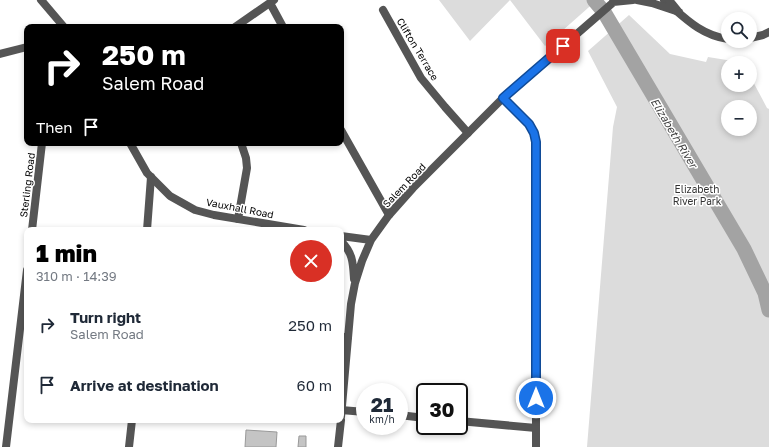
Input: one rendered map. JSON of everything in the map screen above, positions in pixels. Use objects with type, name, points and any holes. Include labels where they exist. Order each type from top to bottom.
[{"type":"street","points":[[41,0],[61,24]]},
{"type":"street","points":[[614,1],[633,0]]},
{"type":"street","points":[[637,0],[652,3],[679,12]]},
{"type":"street","points":[[664,0],[699,29],[721,38]]},
{"type":"street","points":[[669,0],[679,12]]},
{"type":"street","points":[[239,24],[272,1],[282,24]]},
{"type":"street","name":"Salem Road","points":[[344,337],[355,283],[362,261],[371,240],[388,215],[503,98],[614,1]]},
{"type":"street","name":"Clifton Terrace","points":[[383,10],[421,78],[468,134]]},
{"type":"street","points":[[757,36],[769,32]]},
{"type":"street","points":[[0,54],[24,48]]},
{"type":"street","points":[[503,98],[529,124],[534,133],[536,142],[536,447]]},
{"type":"street","points":[[344,135],[388,215]]},
{"type":"street","name":"Sterling Road","points":[[32,227],[42,146]]},
{"type":"street","name":"Vauxhall Road","points":[[132,146],[147,173],[170,196],[194,210],[214,215],[286,227]]},
{"type":"street","points":[[238,219],[247,168],[246,158],[242,146]]},
{"type":"street","points":[[147,227],[151,177]]},
{"type":"street","points":[[344,236],[371,240]]},
{"type":"street","points":[[344,244],[352,257],[355,283]]},
{"type":"street","points":[[6,447],[24,295]]},
{"type":"street","points":[[344,410],[356,411]]},
{"type":"street","points":[[468,422],[536,428]]},
{"type":"street","points":[[129,447],[132,423]]},
{"type":"street","points":[[338,447],[341,423]]},
{"type":"green space","points":[[439,0],[510,0],[470,41]]},
{"type":"green space","points":[[510,0],[597,0],[545,46]]},
{"type":"green space","name":"Elizabeth River Park","points":[[629,15],[670,54],[706,62],[708,57],[721,59],[721,92],[757,92],[757,89],[769,109],[769,447],[587,447],[613,127],[617,107],[588,51]]},
{"type":"building","points":[[246,430],[277,432],[276,447],[245,447]]},
{"type":"building","points":[[299,436],[306,436],[306,447],[298,447]]},
{"type":"waterway","name":"Elizabeth River","points":[[594,0],[604,12],[744,249],[765,293],[769,310]]},
{"type":"route","points":[[536,398],[536,142],[534,133],[529,124],[503,98],[563,46]]}]
